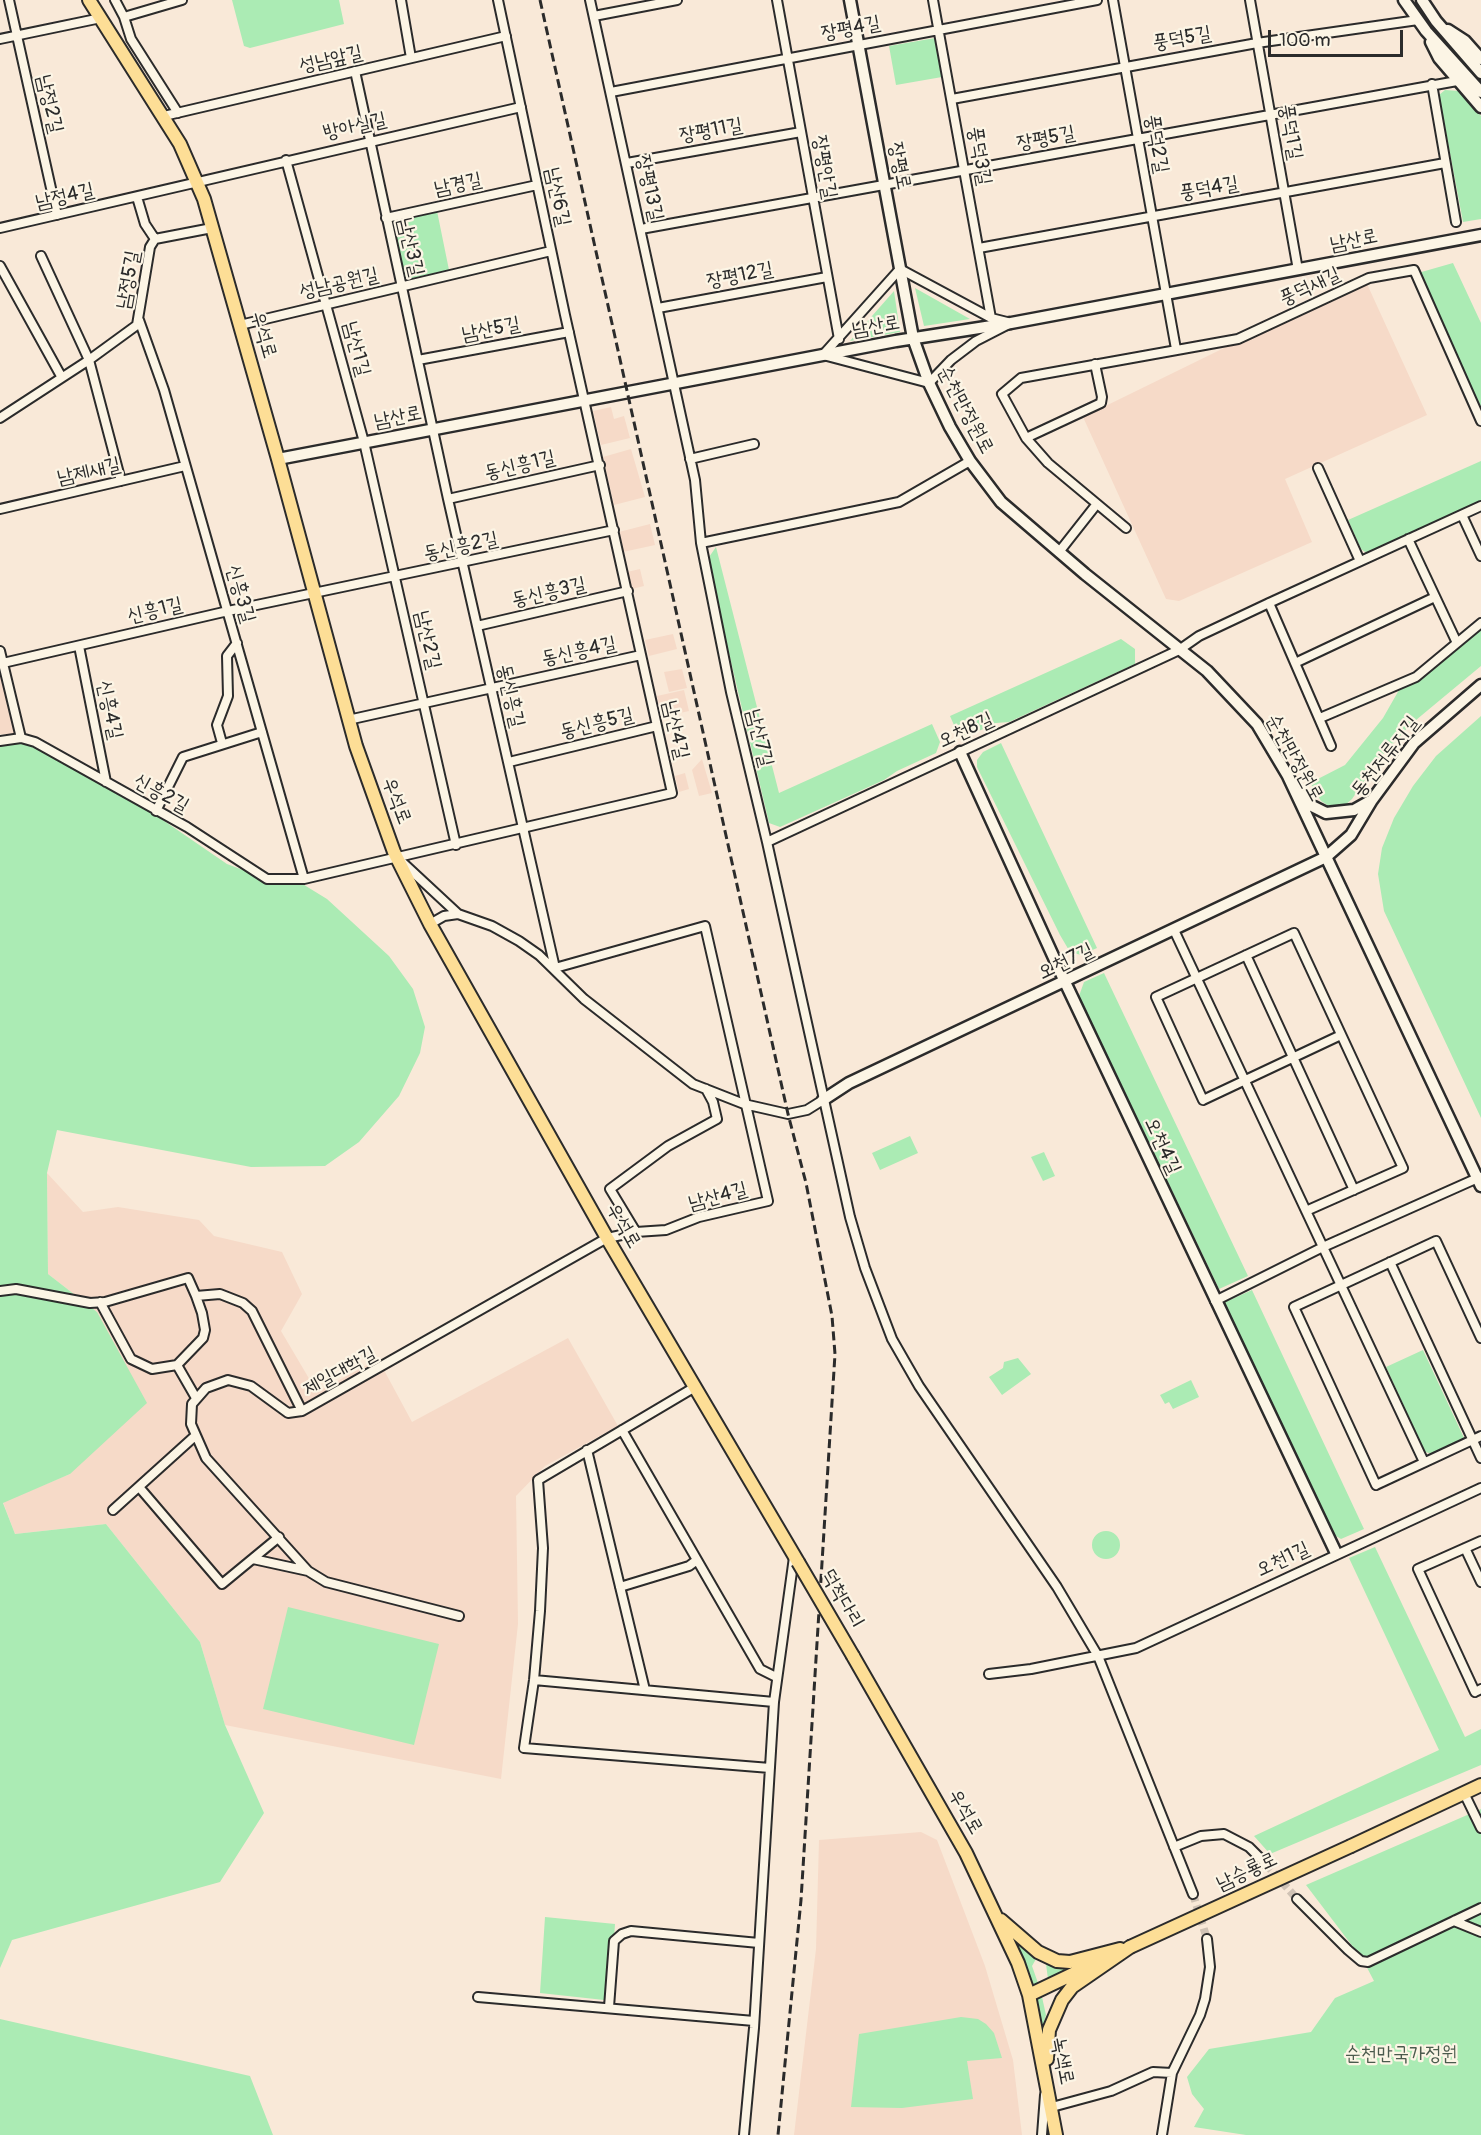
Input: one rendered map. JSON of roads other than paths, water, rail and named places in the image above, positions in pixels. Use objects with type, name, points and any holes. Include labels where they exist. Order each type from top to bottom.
[{"type":"main road","name":"우석로","points":[[89,0],[164,116],[198,182],[278,459],[348,720],[374,801],[398,859],[430,924],[607,1239],[796,1559]]},
{"type":"main road","name":"덕척다리","points":[[796,1559],[853,1656]]},
{"type":"main road","name":"우석로","points":[[853,1656],[966,1853],[998,1917],[1029,1995]]},
{"type":"main road","name":"남승룡로","points":[[1029,1995],[1481,1785]]},
{"type":"main road","points":[[998,1917],[1038,1952],[1057,1961],[1070,1962],[1130,1947]]},
{"type":"main road","points":[[1046,2077],[1049,2030],[1062,2000],[1072,1987],[1130,1947]]},
{"type":"main road","name":"녹색로","points":[[1029,1995],[1056,2135]]},
{"type":"street","name":"남정2길","points":[[9,0],[57,215]]},
{"type":"street","points":[[115,0],[124,17],[131,39],[178,113]]},
{"type":"street","points":[[124,17],[182,0]]},
{"type":"street","points":[[401,0],[411,58]]},
{"type":"street","name":"남산6길","points":[[498,0],[585,400]]},
{"type":"street","name":"장평13길","points":[[590,0],[675,383]]},
{"type":"street","points":[[594,16],[677,0]]},
{"type":"street","name":"장평안길","points":[[777,0],[839,339]]},
{"type":"street","name":"장평로","points":[[850,0],[913,338]]},
{"type":"street","name":"풍덕3길","points":[[933,0],[991,318]]},
{"type":"street","name":"장평4길","points":[[611,92],[1097,0]]},
{"type":"street","name":"풍덕2길","points":[[1113,0],[1176,349]]},
{"type":"street","name":"풍덕1길","points":[[1250,0],[1298,270]]},
{"type":"street","points":[[1404,0],[1426,31],[1481,92]]},
{"type":"street","points":[[1422,0],[1436,21],[1481,73]]},
{"type":"street","points":[[0,39],[101,18]]},
{"type":"street","name":"풍덕5길","points":[[952,99],[1257,43],[1418,20]]},
{"type":"street","points":[[1436,21],[1465,41],[1481,59]]},
{"type":"street","points":[[1426,31],[1439,58],[1481,107]]},
{"type":"street","name":"성남앞길","points":[[164,116],[506,36]]},
{"type":"street","name":"남산3길","points":[[355,71],[434,429]]},
{"type":"street","name":"장평5길","points":[[641,229],[1457,81]]},
{"type":"street","points":[[1432,84],[1456,222]]},
{"type":"street","name":"방아실길","points":[[198,182],[521,107]]},
{"type":"street","name":"장평11길","points":[[627,164],[801,132]]},
{"type":"street","name":"남산1길","points":[[286,160],[364,442]]},
{"type":"street","name":"풍덕4길","points":[[979,248],[1445,163]]},
{"type":"street","name":"남정4길","points":[[0,228],[198,182]]},
{"type":"street","name":"남경길","points":[[387,218],[537,185]]},
{"type":"street","points":[[137,197],[145,224],[155,239]]},
{"type":"street","name":"남정5길","points":[[1,414],[89,360],[137,325],[150,247],[155,239],[212,228]]},
{"type":"street","name":"남산로","points":[[278,459],[913,338],[1011,323],[1481,236]]},
{"type":"street","name":"성남공원길","points":[[240,326],[326,303],[551,251]]},
{"type":"street","points":[[41,256],[89,360],[121,481]]},
{"type":"street","points":[[0,266],[61,376]]},
{"type":"street","points":[[823,355],[900,269],[991,318],[1011,323]]},
{"type":"street","name":"풍덕새길","points":[[1126,528],[1038,454],[1026,438],[1002,394],[1021,378],[1238,339],[1369,278],[1414,270],[1481,421]]},
{"type":"street","name":"장평12길","points":[[658,308],[827,276]]},
{"type":"street","points":[[139,320],[164,390],[185,466]]},
{"type":"street","points":[[823,355],[929,383],[951,360],[976,341],[1011,323]]},
{"type":"street","name":"남산5길","points":[[418,360],[569,332]]},
{"type":"street","name":"순천만정원로","points":[[913,338],[929,383],[970,461],[1001,502],[1224,686],[1250,716],[1275,751],[1480,1180]]},
{"type":"street","points":[[1026,438],[1101,403],[1102,397],[1095,364]]},
{"type":"street","name":"남산7길","points":[[675,383],[697,494],[700,543],[731,692],[856,1238],[892,1339],[919,1386],[1057,1587],[1098,1656],[1193,1894]]},
{"type":"street","name":"남산4길","points":[[398,859],[672,793],[585,400]]},
{"type":"street","name":"동신흥길","points":[[434,429],[554,968]]},
{"type":"street","name":"남산2길","points":[[364,442],[456,845]]},
{"type":"street","points":[[690,459],[754,444]]},
{"type":"street","points":[[700,543],[899,502],[970,461]]},
{"type":"street","name":"동신흥1길","points":[[448,499],[600,465]]},
{"type":"street","name":"남제새길","points":[[0,509],[185,466]]},
{"type":"street","name":"신흥3길","points":[[185,466],[304,879]]},
{"type":"street","points":[[1318,468],[1360,561]]},
{"type":"street","points":[[1059,552],[1096,505]]},
{"type":"street","points":[[1179,650],[1199,636],[1481,506]]},
{"type":"street","points":[[1462,515],[1481,556]]},
{"type":"street","name":"동신흥2길","points":[[314,594],[614,530]]},
{"type":"street","points":[[1408,539],[1456,643]]},
{"type":"street","name":"동신흥3길","points":[[477,626],[627,591]]},
{"type":"street","name":"신흥1길","points":[[3,663],[228,611],[314,594]]},
{"type":"street","points":[[1295,663],[1435,597]]},
{"type":"street","points":[[1269,603],[1331,746]]},
{"type":"street","points":[[1320,718],[1416,677],[1481,623]]},
{"type":"street","points":[[222,744],[217,725],[228,696],[227,656],[237,643]]},
{"type":"street","name":"신흥4길","points":[[79,646],[106,782]]},
{"type":"street","name":"오천8길","points":[[767,842],[1179,650]]},
{"type":"street","points":[[0,651],[21,738],[0,741]]},
{"type":"street","name":"동신흥4길","points":[[348,720],[642,655]]},
{"type":"street","name":"동천저류지길","points":[[1326,856],[1351,835],[1372,800],[1414,743],[1481,685]]},
{"type":"street","name":"동신흥5길","points":[[509,762],[657,726]]},
{"type":"street","points":[[156,811],[183,757],[262,732]]},
{"type":"street","name":"신흥2길","points":[[21,738],[187,827],[267,879],[304,879]]},
{"type":"street","name":"오천4길","points":[[960,752],[1215,1302],[1336,1553]]},
{"type":"street","points":[[1293,787],[1312,806],[1326,813],[1354,810],[1372,800]]},
{"type":"street","name":"오천7길","points":[[823,1100],[849,1083],[1326,856]]},
{"type":"street","points":[[304,879],[398,859],[458,914],[492,926],[519,941],[554,968],[584,999],[679,1075],[744,1104],[788,1114],[807,1110],[823,1100]]},
{"type":"street","points":[[430,924],[444,916],[458,914]]},
{"type":"street","name":"남산4길","points":[[554,968],[705,926],[768,1201],[699,1218],[666,1230],[636,1232]]},
{"type":"street","points":[[1174,930],[1424,1462]]},
{"type":"street","points":[[1306,1211],[1403,1168],[1294,933],[1156,997],[1203,1100],[1341,1035]]},
{"type":"street","points":[[1246,955],[1354,1190]]},
{"type":"street","points":[[636,1232],[610,1189],[668,1146],[717,1119],[713,1102],[706,1089]]},
{"type":"street","points":[[1215,1302],[1323,1247],[1480,1180]]},
{"type":"street","name":"제일대학길","points":[[196,1398],[206,1388],[217,1383],[240,1382],[257,1390],[288,1413],[302,1411],[607,1239],[636,1232]]},
{"type":"street","points":[[1481,1338],[1436,1241],[1294,1307],[1376,1485],[1481,1436]]},
{"type":"street","points":[[1390,1262],[1481,1458]]},
{"type":"street","points":[[0,1291],[16,1288],[90,1303],[188,1278],[204,1322],[203,1338],[177,1365],[152,1369],[131,1359],[100,1302]]},
{"type":"street","points":[[196,1296],[220,1294],[243,1304],[252,1311],[302,1411]]},
{"type":"street","points":[[177,1365],[196,1398],[190,1414],[195,1436],[207,1458],[308,1571],[326,1582],[459,1616]]},
{"type":"street","points":[[695,1387],[538,1480],[543,1548],[534,1680],[524,1748],[770,1768]]},
{"type":"street","points":[[622,1431],[760,1669],[776,1677]]},
{"type":"street","points":[[113,1510],[195,1436]]},
{"type":"street","points":[[587,1450],[645,1690]]},
{"type":"street","points":[[139,1487],[222,1584],[279,1537]]},
{"type":"street","name":"오천1길","points":[[989,1674],[1136,1648],[1336,1553],[1481,1488]]},
{"type":"street","points":[[1481,1541],[1418,1569],[1475,1692],[1481,1689]]},
{"type":"street","points":[[1465,1548],[1481,1582]]},
{"type":"street","points":[[744,2135],[754,2021],[776,1677],[796,1559]]},
{"type":"street","points":[[253,1560],[308,1571]]},
{"type":"street","points":[[620,1587],[689,1566],[697,1560]]},
{"type":"street","points":[[534,1680],[774,1702]]},
{"type":"street","points":[[1464,1793],[1481,1828]]},
{"type":"street","points":[[1174,1847],[1201,1836],[1224,1834],[1249,1847],[1266,1864]]},
{"type":"street","points":[[1298,1899],[1348,1950],[1361,1960],[1368,1962],[1481,1908]]},
{"type":"street","points":[[1454,1921],[1481,1932]]},
{"type":"street","points":[[609,2007],[614,1941],[622,1934],[631,1931],[759,1943]]},
{"type":"street","points":[[1162,2135],[1172,2073],[1200,2015],[1205,1999],[1210,1967],[1207,1939]]},
{"type":"street","points":[[478,1997],[754,2021]]},
{"type":"street","points":[[1052,2107],[1111,2091],[1153,2072],[1172,2073]]},
{"type":"street","points":[[1042,2135],[1046,2077]]},
{"type":"tunnel","points":[[1266,1864],[1297,1899]]},
{"type":"tunnel","points":[[1193,1894],[1207,1939]]},
{"type":"railway","points":[[540,0],[788,1114],[806,1183],[832,1316],[835,1354],[801,1900],[778,2135]]},
{"type":"park label","name":"순천만국가정원","points":[[1401,2055]]}]
